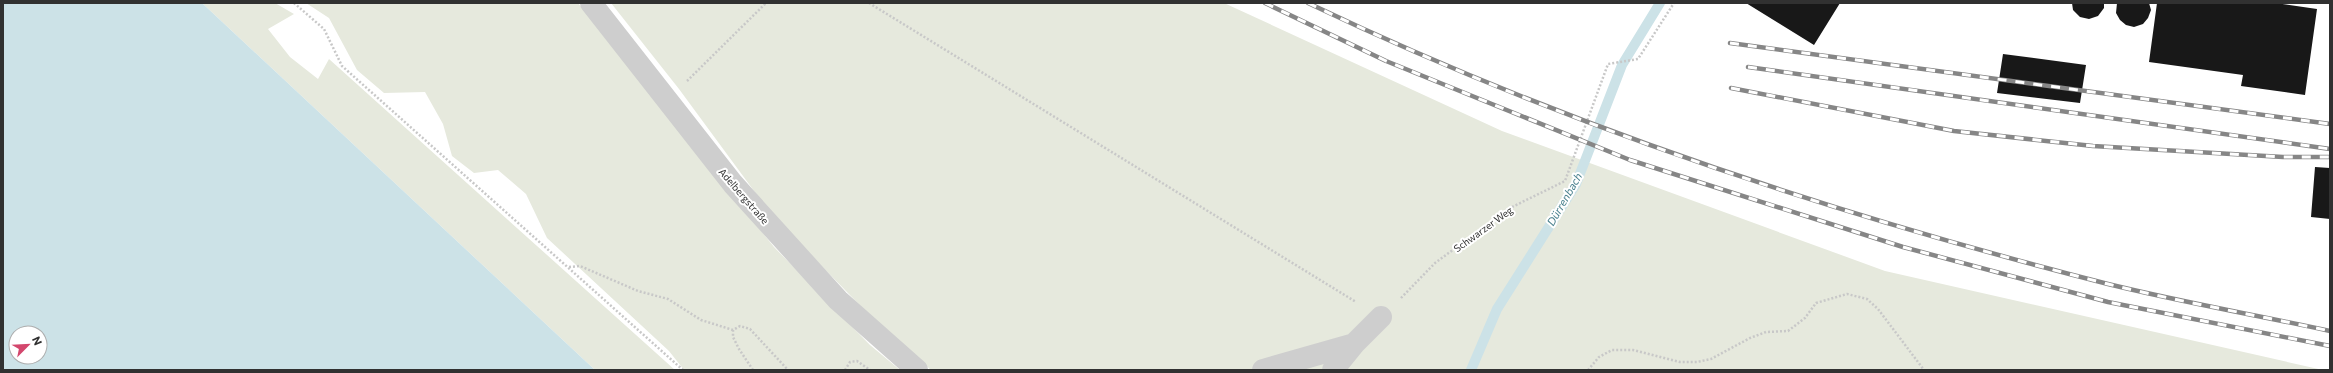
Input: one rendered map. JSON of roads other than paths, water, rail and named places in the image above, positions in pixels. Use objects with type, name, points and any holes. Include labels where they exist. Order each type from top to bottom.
[{"type":"street","name":"Adelbergstraße","points":[[591,3],[733,184],[838,300],[917,370]]},
{"type":"street","points":[[1333,370],[1354,344],[1381,317]]},
{"type":"street","points":[[1274,369],[1354,344]]},
{"type":"waterway","name":"Dürrenbach","points":[[1471,370],[1497,309],[1576,184],[1622,65],[1660,3]]},
{"type":"railway","points":[[1265,3],[1386,61],[1630,160],[1903,247],[2108,302],[2330,346]]},
{"type":"railway","points":[[1308,3],[1404,47],[1502,89],[1700,163],[1801,196],[1903,228],[2005,257],[2135,291],[2330,331]]},
{"type":"railway","points":[[1730,43],[2330,124]]},
{"type":"railway","points":[[1748,67],[2330,149]]},
{"type":"railway","points":[[1731,88],[1954,131],[2093,146],[2283,157],[2330,157]]}]
